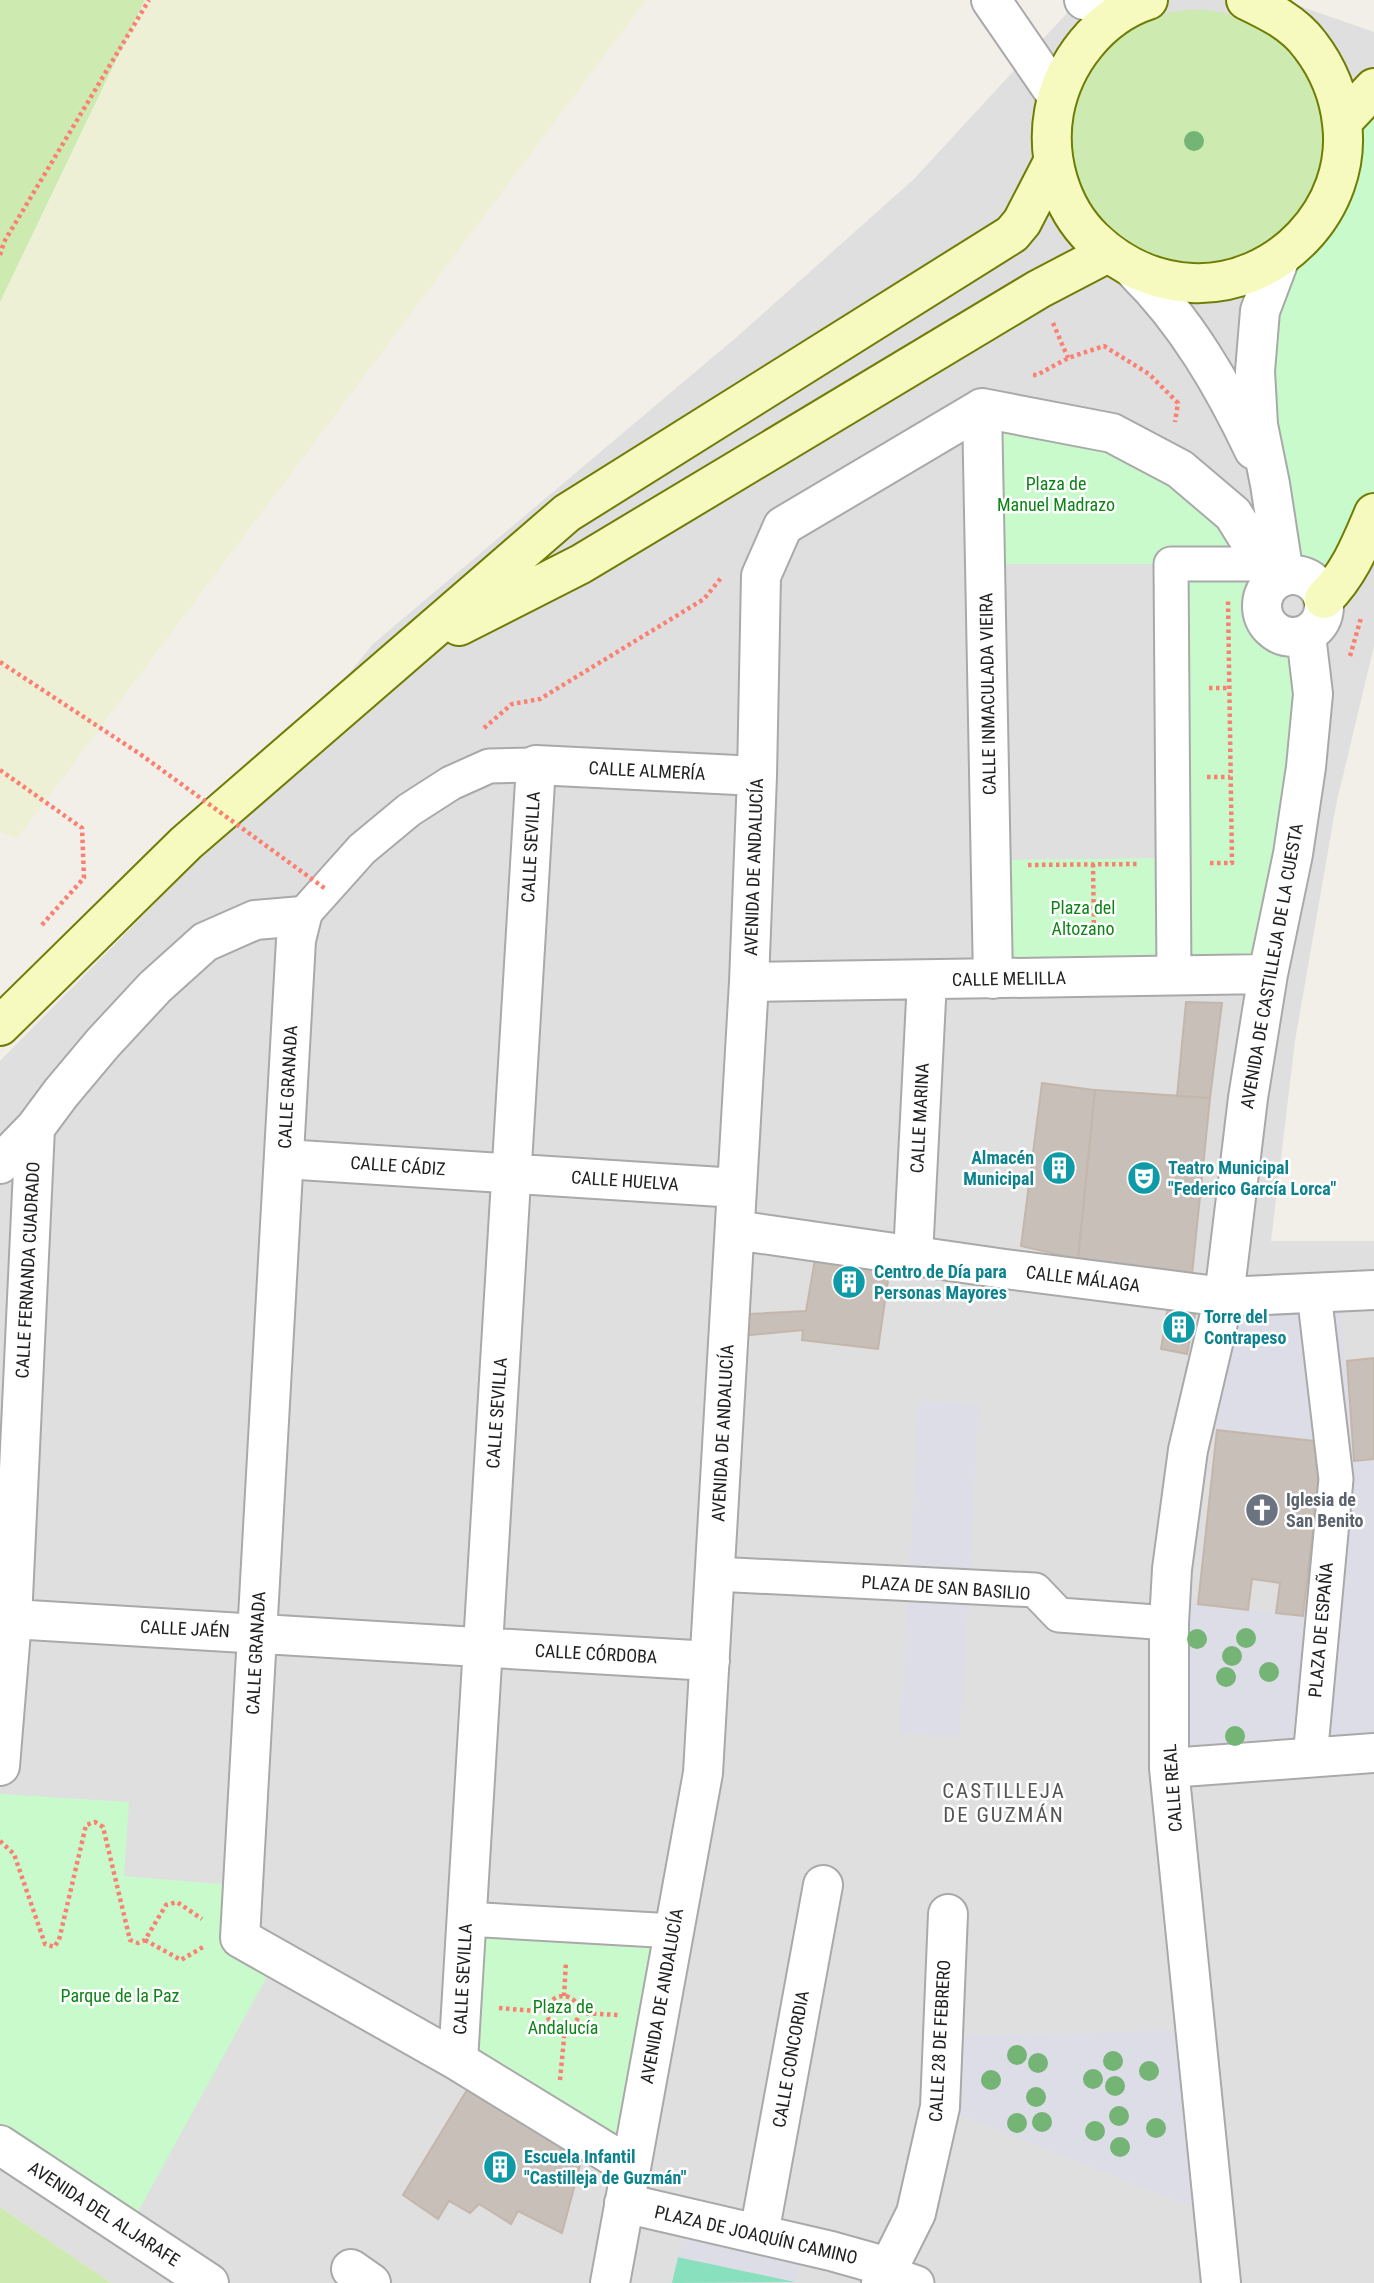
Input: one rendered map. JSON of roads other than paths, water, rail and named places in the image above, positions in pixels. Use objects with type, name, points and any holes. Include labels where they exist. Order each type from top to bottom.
[{"type":"main road","points":[[1143,2],[1102,26],[1074,57],[1057,96],[1051,129],[1053,162],[1063,197],[1082,228],[1121,262],[1171,282],[1209,284],[1246,276],[1280,258],[1300,242],[1317,222],[1329,200],[1343,149],[1342,122],[1332,80],[1309,43],[1277,15],[1246,0]]},
{"type":"main road","points":[[1342,122],[1374,89]]},
{"type":"main road","points":[[0,1026],[186,843],[566,513],[1012,234],[1023,222],[1053,162]]},
{"type":"main road","points":[[407,652],[581,564],[1030,295],[1121,262]]},
{"type":"main road","points":[[1324,599],[1341,582],[1360,548],[1374,513]]},
{"type":"street","points":[[991,0],[1057,96]]},
{"type":"street","points":[[1084,0],[1096,3],[1143,2]]},
{"type":"street","points":[[1174,976],[1171,564],[1227,564],[1274,573],[1304,576],[1320,589],[1324,610],[1315,629],[1306,635],[1286,637],[1268,626],[1261,607],[1274,573],[1270,484],[1258,425],[1255,371],[1260,311],[1280,258]]},
{"type":"street","points":[[1121,262],[1155,291],[1191,336],[1238,417],[1270,484]]},
{"type":"street","points":[[982,408],[1112,433],[1180,469],[1233,514],[1274,573]]},
{"type":"street","name":"CALLE INMACULADA VIEIRA","points":[[982,408],[993,979]]},
{"type":"street","name":"AVENIDA DE ANDALUCÍA","points":[[610,2283],[703,1773],[749,982],[761,576],[783,526],[982,408]]},
{"type":"street","name":"AVENIDA DE CASTILLEJA DE LA CUESTA","points":[[1224,1297],[1248,1098],[1268,974],[1293,854],[1306,767],[1313,694],[1306,635]]},
{"type":"street","points":[[0,1164],[35,1128],[103,1043],[155,987],[205,942],[255,920],[314,903],[362,849],[409,810],[451,783],[489,766],[536,765]]},
{"type":"street","name":"CALLE ALMERÍA","points":[[536,765],[757,776]]},
{"type":"street","name":"CALLE SEVILLA","points":[[458,2061],[536,765]]},
{"type":"street","name":"CALLE GRANADA","points":[[314,903],[296,940],[257,1633],[230,1937],[458,2061]]},
{"type":"street","name":"CALLE MELILLA","points":[[749,982],[1268,974]]},
{"type":"street","name":"CALLE MARINA","points":[[913,1256],[928,980]]},
{"type":"street","name":"CALLE FERNANDA CUADRADO","points":[[0,1766],[12,1619],[35,1128]]},
{"type":"street","name":"CALLE CÁDIZ","points":[[284,1159],[513,1173]]},
{"type":"street","name":"CALLE HUELVA","points":[[513,1173],[737,1188]]},
{"type":"street","name":"CALLE MÁLAGA","points":[[735,1230],[1224,1297],[1374,1290]]},
{"type":"street","name":"PLAZA DE ESPAÑA","points":[[1310,1758],[1336,1479],[1314,1293]]},
{"type":"street","name":"CALLE REAL","points":[[1221,2283],[1169,1768],[1169,1623],[1172,1569],[1188,1450],[1224,1297]]},
{"type":"street","name":"PLAZA DE SAN BASILIO","points":[[715,1574],[1035,1590],[1059,1615],[1169,1623]]},
{"type":"street","name":"CALLE JAÉN","points":[[12,1619],[482,1647]]},
{"type":"street","name":"CALLE CÓRDOBA","points":[[482,1647],[710,1661]]},
{"type":"street","points":[[1169,1768],[1374,1753]]},
{"type":"street","name":"CALLE CONCORDIA","points":[[759,2234],[823,1885]]},
{"type":"street","name":"CALLE 28 DE FEBRERO","points":[[893,2276],[916,2213],[940,2107],[948,1914]]},
{"type":"street","points":[[467,1919],[674,1931]]},
{"type":"street","points":[[458,2061],[628,2185]]},
{"type":"street","name":"AVENIDA DEL ALJARAFE","points":[[0,2145],[209,2283]]},
{"type":"street","name":"PLAZA DE JOAQUÍN CAMINO","points":[[628,2185],[759,2234],[831,2251],[893,2276]]},
{"type":"place","name":"Almacén Municipal","points":[[1059,1168]]},
{"type":"place","name":"Teatro Municipal \"Federico García Lorca\"","points":[[1144,1178]]},
{"type":"place","name":"Centro de Día para Personas Mayores","points":[[849,1282]]},
{"type":"place","name":"Torre del Contrapeso","points":[[1179,1327]]},
{"type":"place","name":"Iglesia de San Benito","points":[[1262,1510]]},
{"type":"place","name":"Escuela Infantil \"Castilleja de Guzmán\"","points":[[500,2167]]},
{"type":"district","name":"CASTILLEJA DE GUZMÁN","points":[[1004,1803]]},
{"type":"park label","name":"Plaza de Manuel Madrazo","points":[[1056,494]]},
{"type":"park label","name":"Plaza del Altozano","points":[[1083,918]]},
{"type":"park label","name":"Parque de la Paz","points":[[120,1996]]},
{"type":"park label","name":"Plaza de Andalucía","points":[[563,2017]]}]
